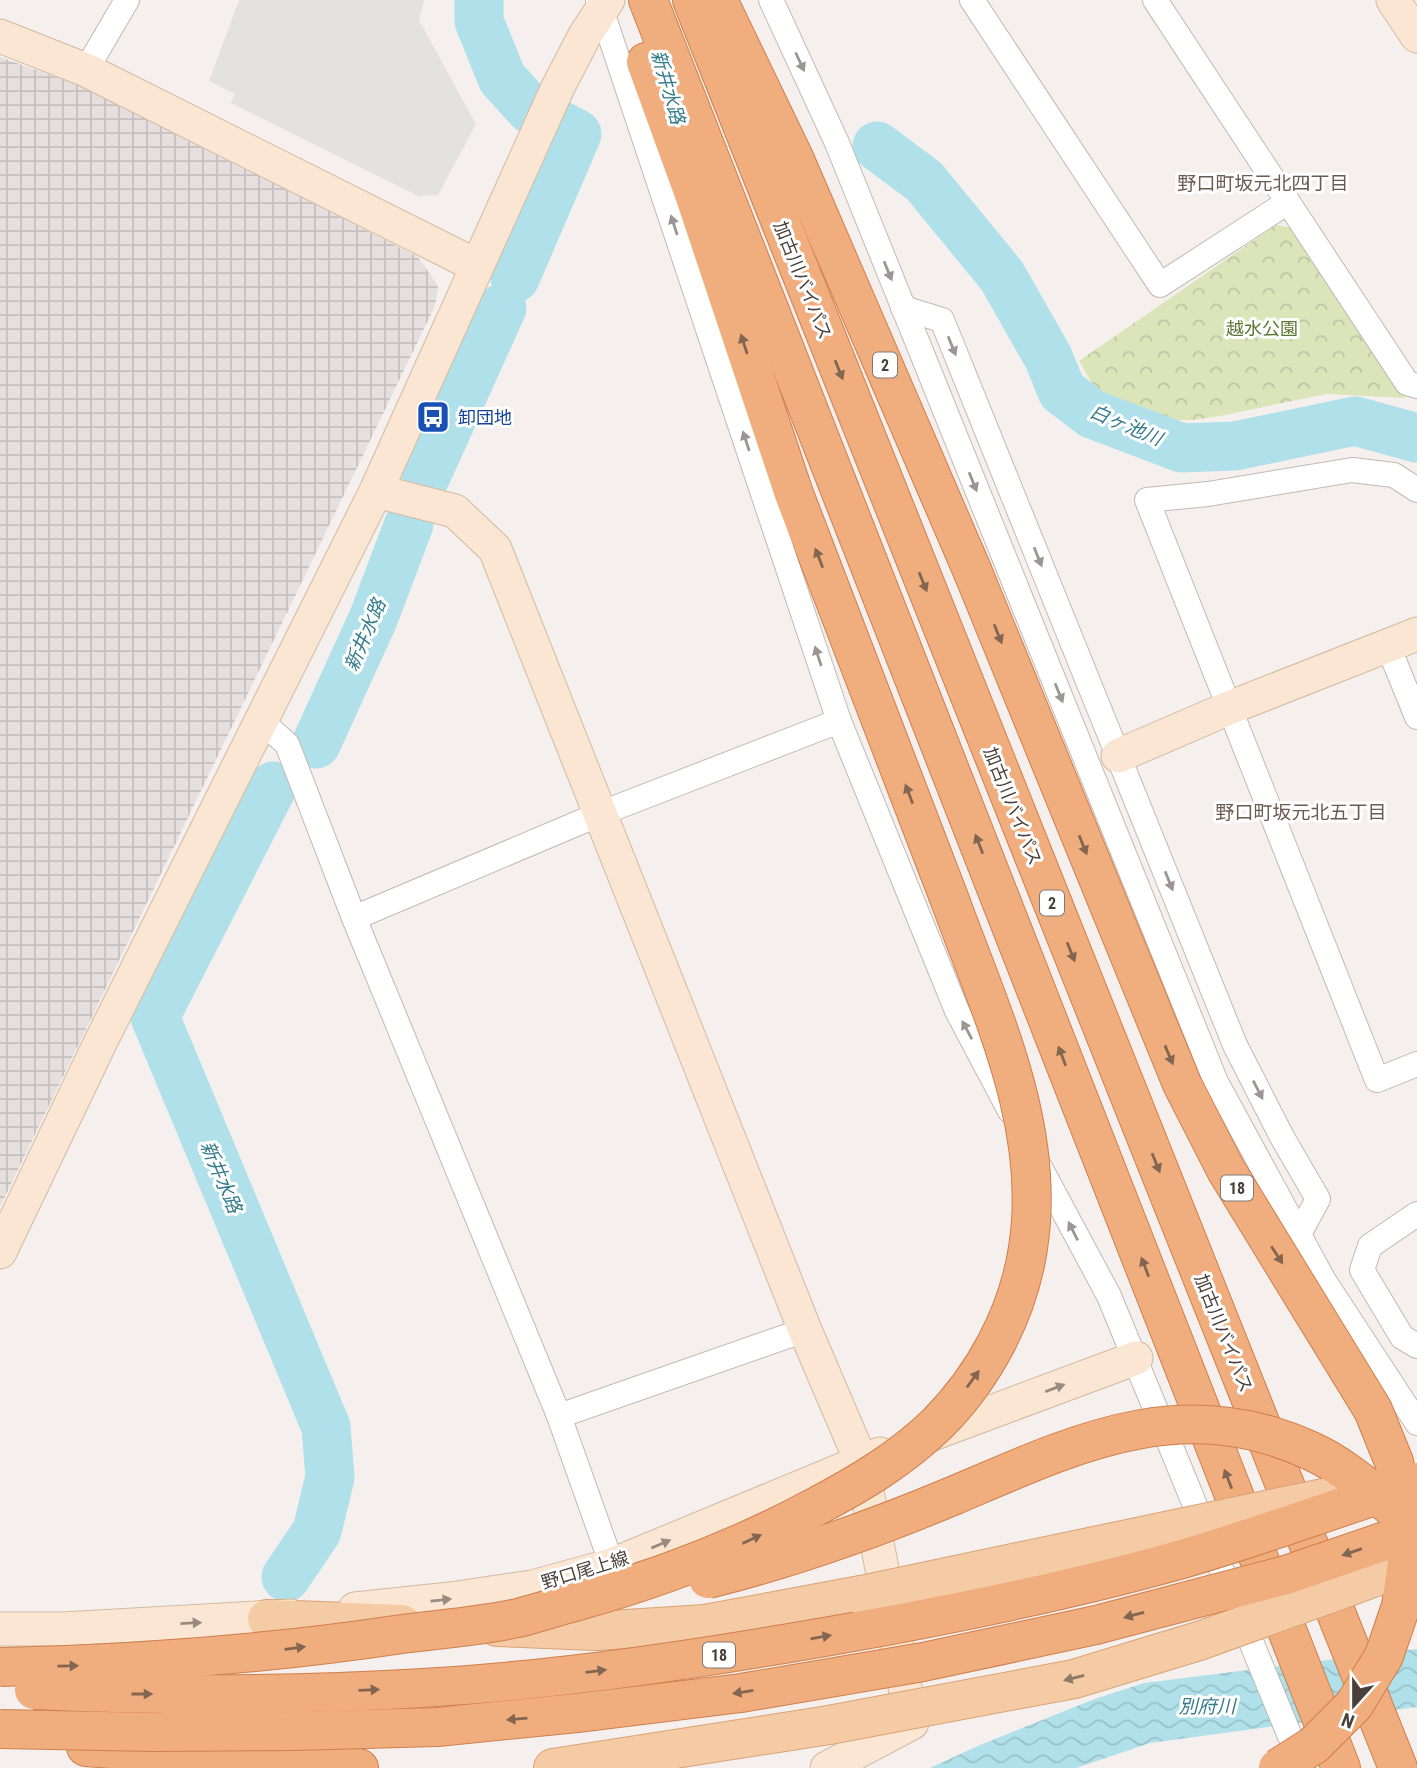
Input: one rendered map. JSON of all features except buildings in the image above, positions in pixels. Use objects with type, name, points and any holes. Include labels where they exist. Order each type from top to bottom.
[{"type":"highway","points":[[518,1618],[621,1589],[710,1558],[780,1526],[893,1462],[938,1422],[974,1378],[1001,1335],[1020,1292],[1029,1245],[1032,1194],[1028,1136],[1016,1082],[951,903],[794,494],[708,191],[648,0]]},
{"type":"highway","name":"加古川バイパス","points":[[692,0],[1395,1762]]},
{"type":"highway","name":"2","points":[[718,0],[795,160],[972,570]]},
{"type":"highway","points":[[609,2],[633,26],[708,191],[1272,1640],[1327,1764]]},
{"type":"highway","name":"18","points":[[972,570],[1182,1084],[1226,1170],[1373,1410],[1394,1462],[1404,1508],[1408,1555],[1401,1606],[1384,1656],[1354,1705],[1314,1745],[1285,1755]]},
{"type":"highway","points":[[0,1667],[111,1665],[244,1654],[518,1618],[633,1596],[798,1555],[890,1521],[1051,1453],[1103,1436],[1189,1423],[1235,1428],[1280,1439],[1312,1452],[1352,1475],[1417,1532]]},
{"type":"highway","name":"18","points":[[0,1688],[129,1694],[290,1693],[424,1688],[563,1675],[724,1654],[912,1622],[1175,1561],[1417,1480]]},
{"type":"highway","name":"18","points":[[0,1729],[191,1732],[437,1727],[741,1693],[923,1662],[1096,1625],[1286,1575],[1417,1532]]},
{"type":"highway","points":[[0,1741],[359,1768]]},
{"type":"main road","name":"18","points":[[267,1619],[595,1631],[705,1624],[861,1595],[1417,1480]]},
{"type":"main road","points":[[553,1768],[829,1725],[1074,1679],[1202,1640],[1417,1562]]},
{"type":"street","points":[[86,70],[127,0]]},
{"type":"street","points":[[771,0],[837,143],[1216,1082],[1323,1279],[1417,1423]]},
{"type":"street","points":[[972,0],[1160,285],[1288,202]]},
{"type":"street","points":[[1155,0],[1407,383],[1417,386]]},
{"type":"street","points":[[1393,0],[1417,36]]},
{"type":"street","points":[[0,1252],[100,1043],[376,491],[558,87],[609,2]]},
{"type":"street","points":[[609,2],[839,721],[957,1011],[1109,1296],[1136,1358],[1272,1640],[1285,1755],[1327,1764]]},
{"type":"street","points":[[0,36],[86,70],[477,266]]},
{"type":"street","points":[[903,309],[942,320],[1235,1045],[1282,1137],[1318,1199],[1299,1234]]},
{"type":"street","points":[[1417,490],[1394,475],[1352,470],[1208,494],[1146,500],[1377,1080],[1417,1065]]},
{"type":"street","points":[[376,491],[455,511],[495,550],[805,1330],[861,1461],[912,1723],[827,1768]]},
{"type":"street","points":[[1118,755],[1403,640],[1417,718]]},
{"type":"street","points":[[354,918],[601,813],[839,721]]},
{"type":"street","points":[[262,722],[287,744],[354,918],[559,1416],[612,1564]]},
{"type":"street","points":[[1417,1214],[1370,1246],[1362,1270],[1402,1337],[1417,1346]]},
{"type":"street","points":[[559,1416],[805,1330]]},
{"type":"street","name":"野口尾上線","points":[[0,1629],[63,1629],[267,1619],[532,1587],[612,1564],[861,1461],[1136,1358]]},
{"type":"shaded area","points":[[239,0],[424,0],[419,20],[476,124],[438,195],[418,196],[231,103],[235,94],[209,81]]},
{"type":"shaded area","points":[[0,57],[100,93],[418,257],[438,286],[435,306],[0,1207]]},
{"type":"green space","name":"越水公園","points":[[1276,225],[1293,228],[1406,398],[1326,394],[1220,416],[1193,420],[1161,420],[1113,403],[1093,385],[1079,361]]},
{"type":"water","name":"別府川","points":[[1417,1649],[1417,1707],[1150,1743],[1076,1768],[930,1768],[1092,1700],[1144,1683]]},
{"type":"waterway","name":"白ヶ池川","points":[[479,0],[479,21],[502,78],[530,109],[577,134],[515,278]]},
{"type":"waterway","name":"白ヶ池川","points":[[877,146],[924,181],[1002,276],[1048,357],[1062,391],[1092,414],[1182,448],[1235,446],[1355,421],[1417,438]]},
{"type":"waterway","name":"新井水路","points":[[426,476],[502,308]]},
{"type":"waterway","name":"新井水路","points":[[316,744],[373,619],[409,524]]},
{"type":"waterway","name":"新井水路","points":[[273,786],[155,1017],[326,1427],[330,1477],[317,1531],[286,1577]]},
{"type":"place","name":"卸団地","points":[[433,417]]},
{"type":"district","name":"野口町坂元北四丁目","points":[[1263,183]]},
{"type":"district","name":"野口町坂元北五丁目","points":[[1301,812]]}]
